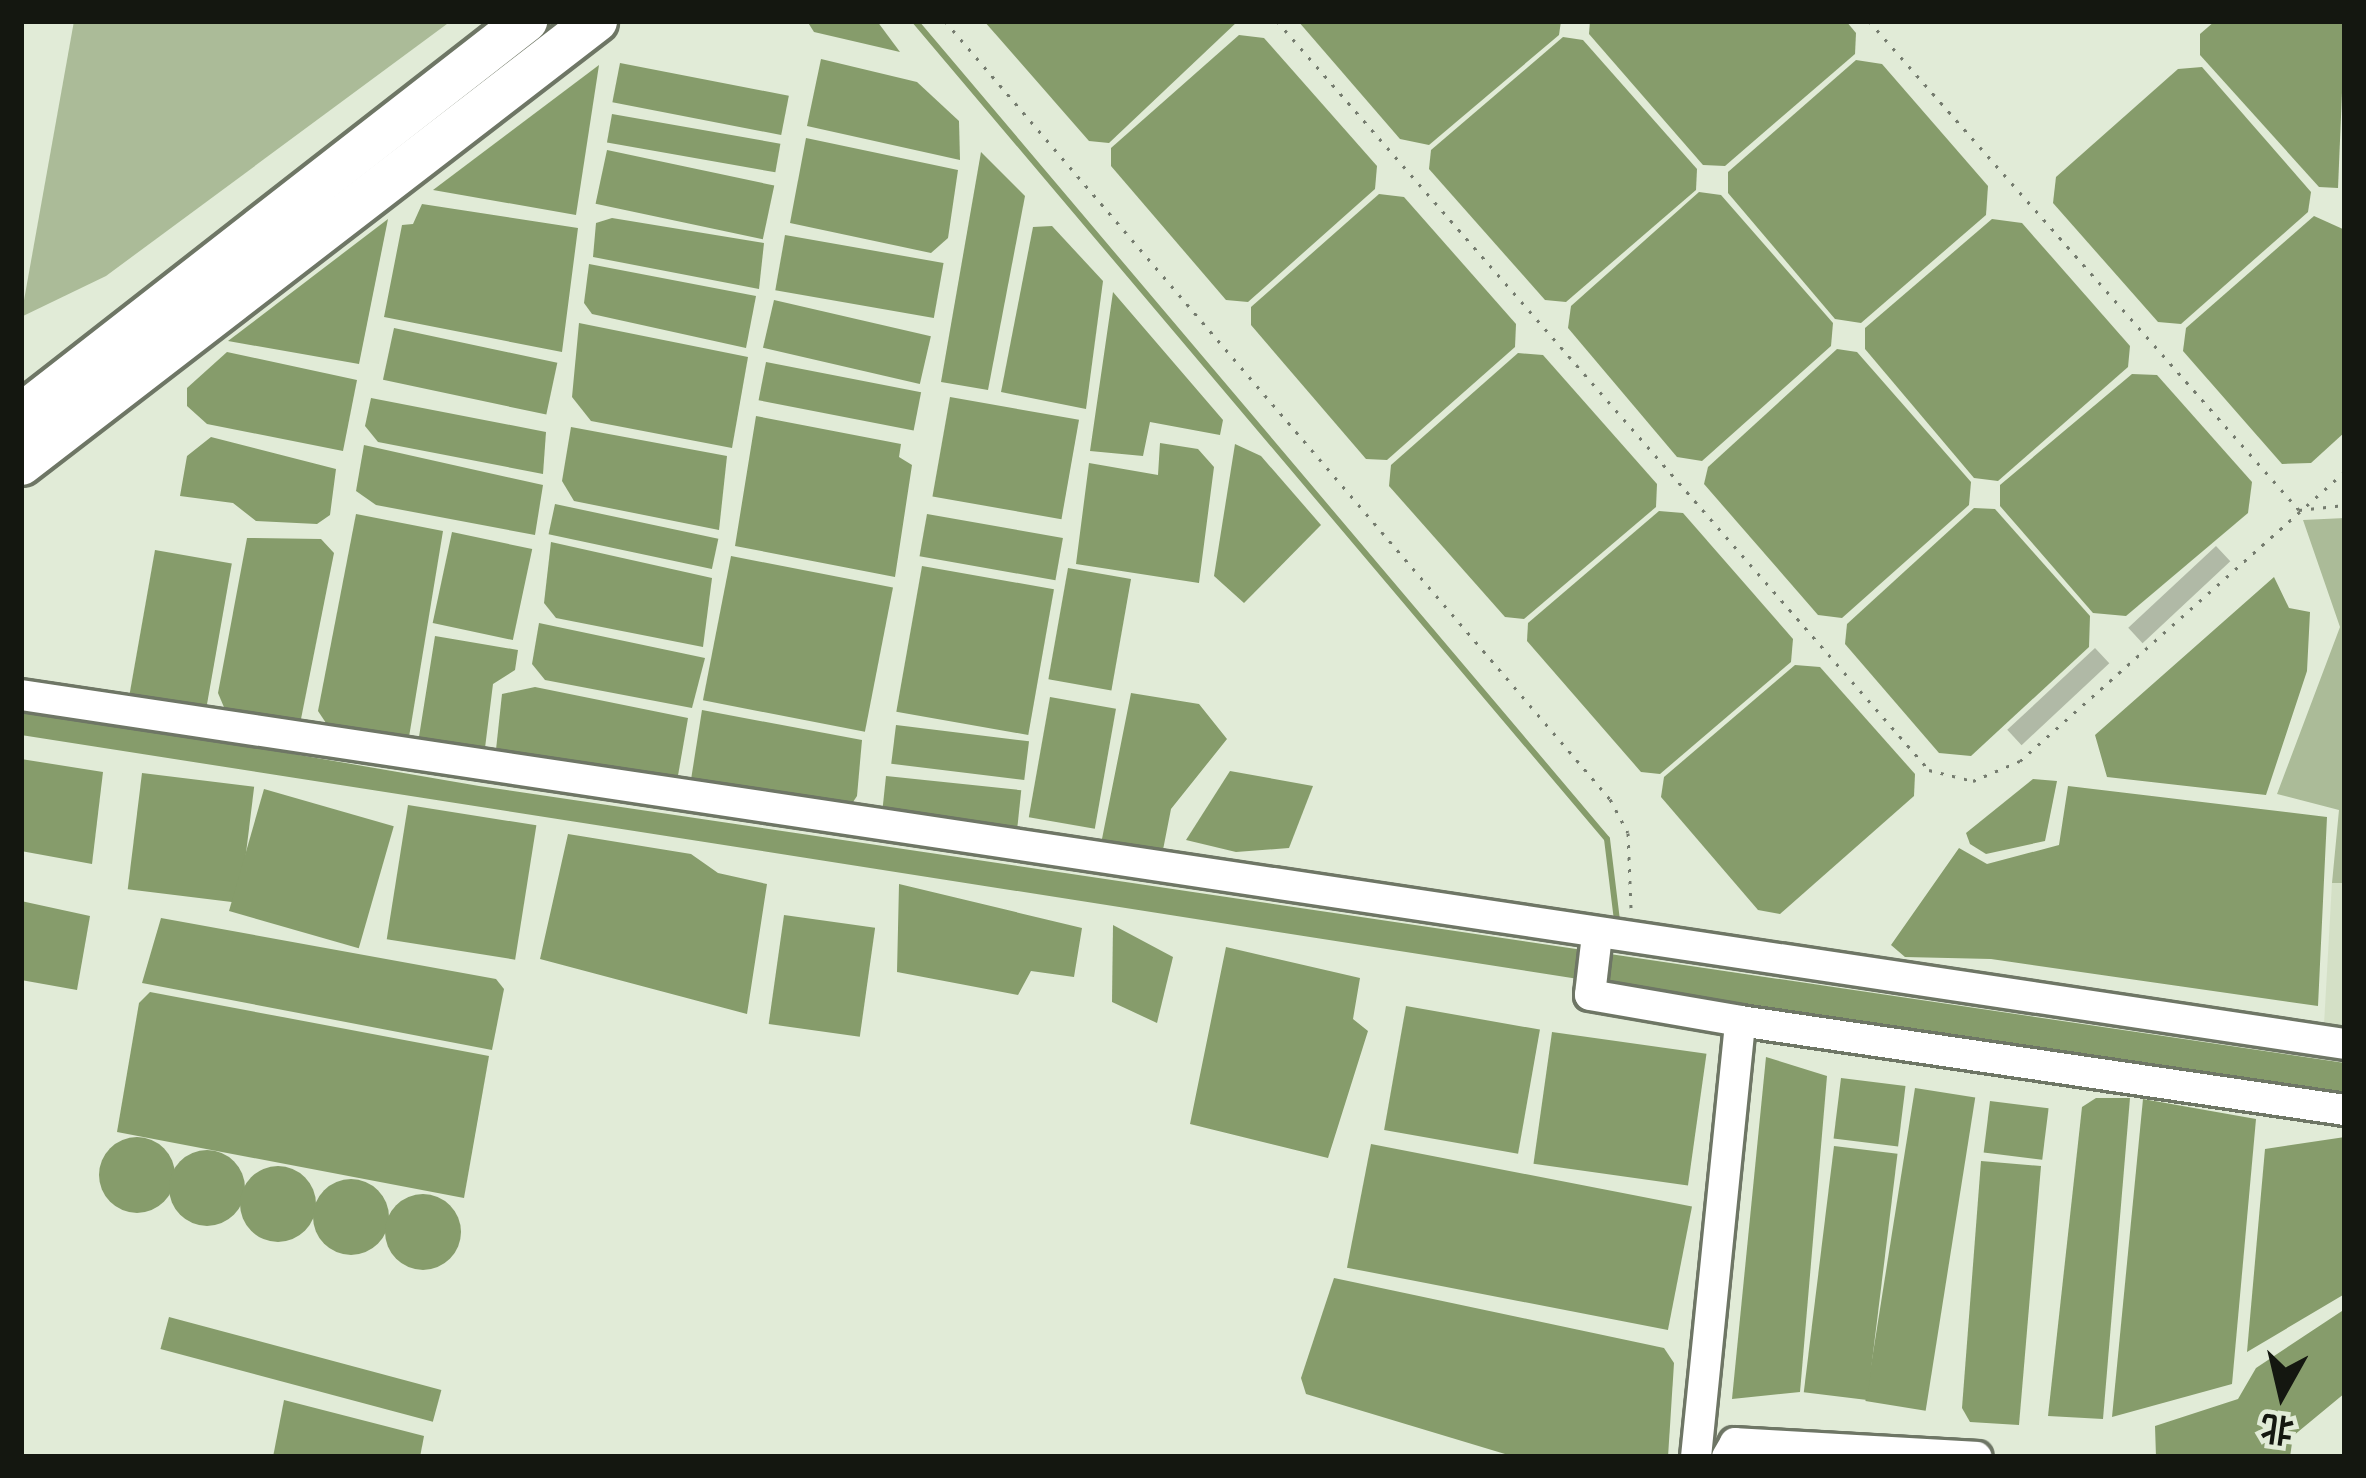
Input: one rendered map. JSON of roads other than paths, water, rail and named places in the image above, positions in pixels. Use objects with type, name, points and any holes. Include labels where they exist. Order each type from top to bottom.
[{"type":"highway","points":[[21,415],[526,21]]},
{"type":"highway","points":[[21,464],[596,21]]},
{"type":"street","points":[[21,695],[2345,1044]]},
{"type":"street","points":[[1597,935],[1590,995],[2345,1110]]},
{"type":"street","points":[[1696,1457],[1739,1021]]},
{"type":"street","points":[[1727,1457],[1735,1443],[1977,1457]]},
{"type":"waterway","points":[[915,21],[1607,839],[1617,920]]}]
